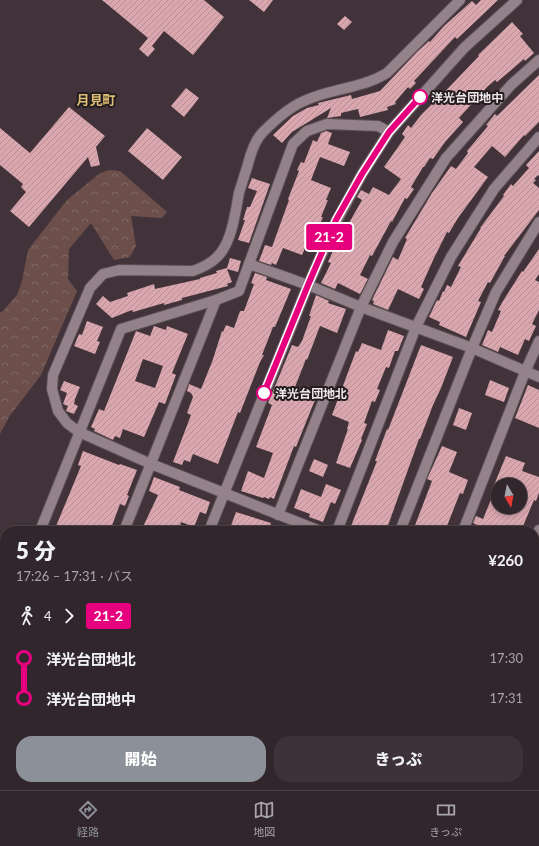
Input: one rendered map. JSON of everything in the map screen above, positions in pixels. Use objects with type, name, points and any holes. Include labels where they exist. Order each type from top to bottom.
[{"type":"street","points":[[307,526],[151,464],[79,432],[67,423],[58,412],[52,389],[52,375],[90,288],[103,274],[119,270],[193,271],[204,267],[217,258],[225,247],[253,146],[263,132],[290,109],[304,101],[376,80],[387,73],[460,0]]},
{"type":"street","points":[[211,526],[308,285],[336,220],[362,174],[389,132],[464,48],[517,0]]},
{"type":"street","points":[[278,515],[360,307],[393,242],[446,158],[511,85],[539,60]]},
{"type":"street","points":[[42,526],[121,329],[216,300],[239,291],[293,144],[307,131],[327,124],[378,126],[389,132]]},
{"type":"street","points":[[339,526],[416,327],[451,257],[494,189],[539,137]]},
{"type":"street","points":[[402,526],[472,348],[496,292],[539,222]]},
{"type":"street","points":[[249,264],[472,348],[539,377]]},
{"type":"street","points":[[126,526],[216,300]]},
{"type":"street","points":[[465,526],[525,372],[539,341]]},
{"type":"green space","points":[[109,170],[120,171],[167,212],[162,218],[131,216],[136,246],[130,257],[114,260],[91,223],[69,249],[68,279],[77,291],[41,375],[9,417],[0,434],[0,312],[2,312],[17,295],[22,281],[28,250],[67,200],[100,173]]},
{"type":"building","points":[[102,0],[204,0],[224,17],[193,55],[164,31],[152,46],[155,49],[148,57],[139,49],[148,38]]},
{"type":"building","points":[[249,0],[273,0],[264,12]]},
{"type":"building","points":[[481,0],[498,0],[457,39],[455,37],[414,81],[416,83],[410,89],[408,87],[395,102],[396,104],[387,107],[388,110],[360,117],[358,109],[341,113],[341,116],[327,118],[331,108],[292,132],[282,143],[273,135],[293,116],[307,108],[319,105],[318,103],[351,95],[352,99],[380,91],[417,52],[429,41],[430,42],[444,26],[472,1],[476,5]]},
{"type":"building","points":[[345,16],[352,22],[344,30],[337,24]]},
{"type":"building","points":[[512,22],[523,34],[520,36],[534,53],[525,61],[524,59],[497,82],[495,80],[487,87],[459,118],[463,122],[445,142],[433,159],[430,158],[423,167],[411,187],[414,189],[407,199],[405,198],[372,256],[370,255],[360,275],[368,279],[360,294],[338,283],[335,289],[321,283],[331,263],[328,262],[332,253],[362,200],[357,197],[361,190],[369,194],[373,187],[389,195],[401,179],[384,167],[405,137],[402,134],[408,125],[411,128],[421,115],[479,56],[478,55]]},
{"type":"building","points":[[539,75],[539,122],[525,136],[524,135],[505,157],[492,146],[474,167],[488,177],[449,233],[447,232],[421,287],[424,289],[419,299],[398,289],[388,310],[373,304],[374,301],[372,300],[393,257],[398,260],[407,239],[405,238],[432,193],[451,166],[456,169],[468,153],[467,151],[488,126],[486,125],[495,114],[497,116]]},
{"type":"building","points":[[186,88],[199,98],[184,117],[171,106]]},
{"type":"building","points":[[69,107],[105,136],[96,147],[100,165],[91,167],[88,157],[29,227],[10,211],[26,192],[21,187],[23,184],[0,165],[0,128],[30,153]]},
{"type":"building","points":[[147,128],[182,157],[163,180],[128,151]]},
{"type":"building","points":[[326,131],[332,133],[328,144],[350,152],[344,166],[320,157],[311,180],[331,188],[318,229],[314,227],[302,255],[283,248],[276,265],[259,261],[265,245],[272,247],[299,171],[297,170],[301,162],[304,163],[313,140],[317,142],[321,133]]},
{"type":"building","points":[[539,151],[539,176],[538,175],[534,179],[536,180],[533,183],[539,188],[539,210],[504,256],[490,283],[488,282],[478,301],[481,302],[466,337],[439,325],[440,322],[429,317],[437,300],[439,301],[447,285],[451,287],[461,267],[458,266],[480,228],[511,184],[513,186],[529,168],[526,165]]},
{"type":"building","points":[[252,178],[270,184],[249,243],[238,240],[245,220],[243,220],[247,207],[250,207],[257,191],[248,188]]},
{"type":"building","points":[[539,249],[539,274],[535,280],[539,282],[539,310],[532,324],[536,326],[529,341],[525,339],[518,355],[500,347],[498,352],[482,345],[488,330],[492,332],[501,311],[498,310],[503,301],[522,271],[523,272]]},
{"type":"building","points":[[230,258],[241,261],[238,272],[227,269],[232,282],[227,284],[228,286],[182,298],[182,300],[164,305],[164,303],[133,312],[132,310],[112,318],[96,304],[103,296],[110,302],[128,296],[127,293],[154,284],[155,289],[200,279],[217,273],[216,271],[227,268]]},
{"type":"building","points":[[255,273],[267,277],[266,280],[291,289],[275,327],[273,327],[262,355],[264,355],[240,413],[238,412],[218,464],[193,454],[190,462],[184,460],[182,465],[173,462],[191,415],[187,413],[193,397],[191,393],[187,391],[189,384],[201,389],[222,331],[223,332],[226,325],[234,328],[240,311],[244,311],[254,284],[251,283]]},
{"type":"building","points":[[316,295],[329,301],[328,303],[346,309],[337,333],[320,326],[295,387],[317,395],[296,447],[294,446],[274,499],[270,497],[269,499],[263,498],[241,491],[248,471],[264,478],[273,453],[256,447],[272,405],[268,403],[292,345],[298,347],[302,341],[311,316],[309,316]]},
{"type":"building","points":[[87,321],[103,327],[97,341],[100,342],[95,354],[74,346],[79,334],[82,335]]},
{"type":"building","points":[[154,326],[166,330],[167,326],[188,334],[172,373],[176,375],[165,404],[159,402],[144,437],[123,429],[120,438],[115,436],[113,440],[94,431],[95,429],[91,427],[99,409],[104,411],[136,331],[150,336]],"holes":[[[143,359],[163,366],[155,388],[135,381]]]},
{"type":"building","points":[[388,330],[404,336],[398,351],[395,351],[389,368],[386,367],[377,389],[380,390],[375,402],[372,401],[364,423],[367,424],[361,439],[362,440],[350,468],[336,463],[349,422],[332,415],[356,351],[358,352],[362,343],[381,350]]},
{"type":"building","points":[[421,345],[453,357],[419,439],[388,526],[351,526],[377,461],[375,461],[387,429],[388,430]]},
{"type":"building","points":[[490,380],[509,388],[504,402],[485,395]]},
{"type":"building","points":[[64,381],[80,387],[75,399],[74,404],[78,406],[74,414],[66,411],[68,406],[63,404],[67,393],[60,390]]},
{"type":"building","points":[[528,385],[539,390],[539,428],[515,418]]},
{"type":"building","points":[[459,408],[472,413],[466,430],[453,425]]},
{"type":"building","points":[[442,446],[457,452],[449,472],[468,480],[463,494],[460,493],[447,526],[415,526],[432,481],[427,479]]},
{"type":"building","points":[[83,451],[119,465],[120,464],[137,470],[127,495],[129,496],[125,506],[120,504],[112,526],[56,526],[81,466],[78,465]]},
{"type":"building","points":[[506,456],[525,463],[522,471],[539,477],[539,493],[536,501],[534,500],[523,526],[479,526],[473,523],[476,516],[483,519],[491,500],[491,514],[527,514],[527,478],[497,478]]},
{"type":"building","points":[[314,459],[328,465],[323,477],[309,471]]},
{"type":"building","points":[[154,477],[180,487],[179,490],[210,502],[206,514],[200,512],[194,526],[181,522],[180,526],[143,526],[158,495],[149,491]]},
{"type":"building","points":[[326,484],[341,490],[335,504],[331,502],[323,522],[309,517],[310,514],[294,508],[301,489],[321,497]]},
{"type":"building","points":[[236,512],[271,523],[270,526],[231,526]]},
{"type":"bus line","name":"21-2","points":[[264,393],[336,220],[362,174],[389,132],[420,97]]},
{"type":"place","name":"洋光台団地中","points":[[420,97]]},
{"type":"place","name":"洋光台団地北","points":[[264,393]]},
{"type":"district","name":"月見町","points":[[96,100]]}]
